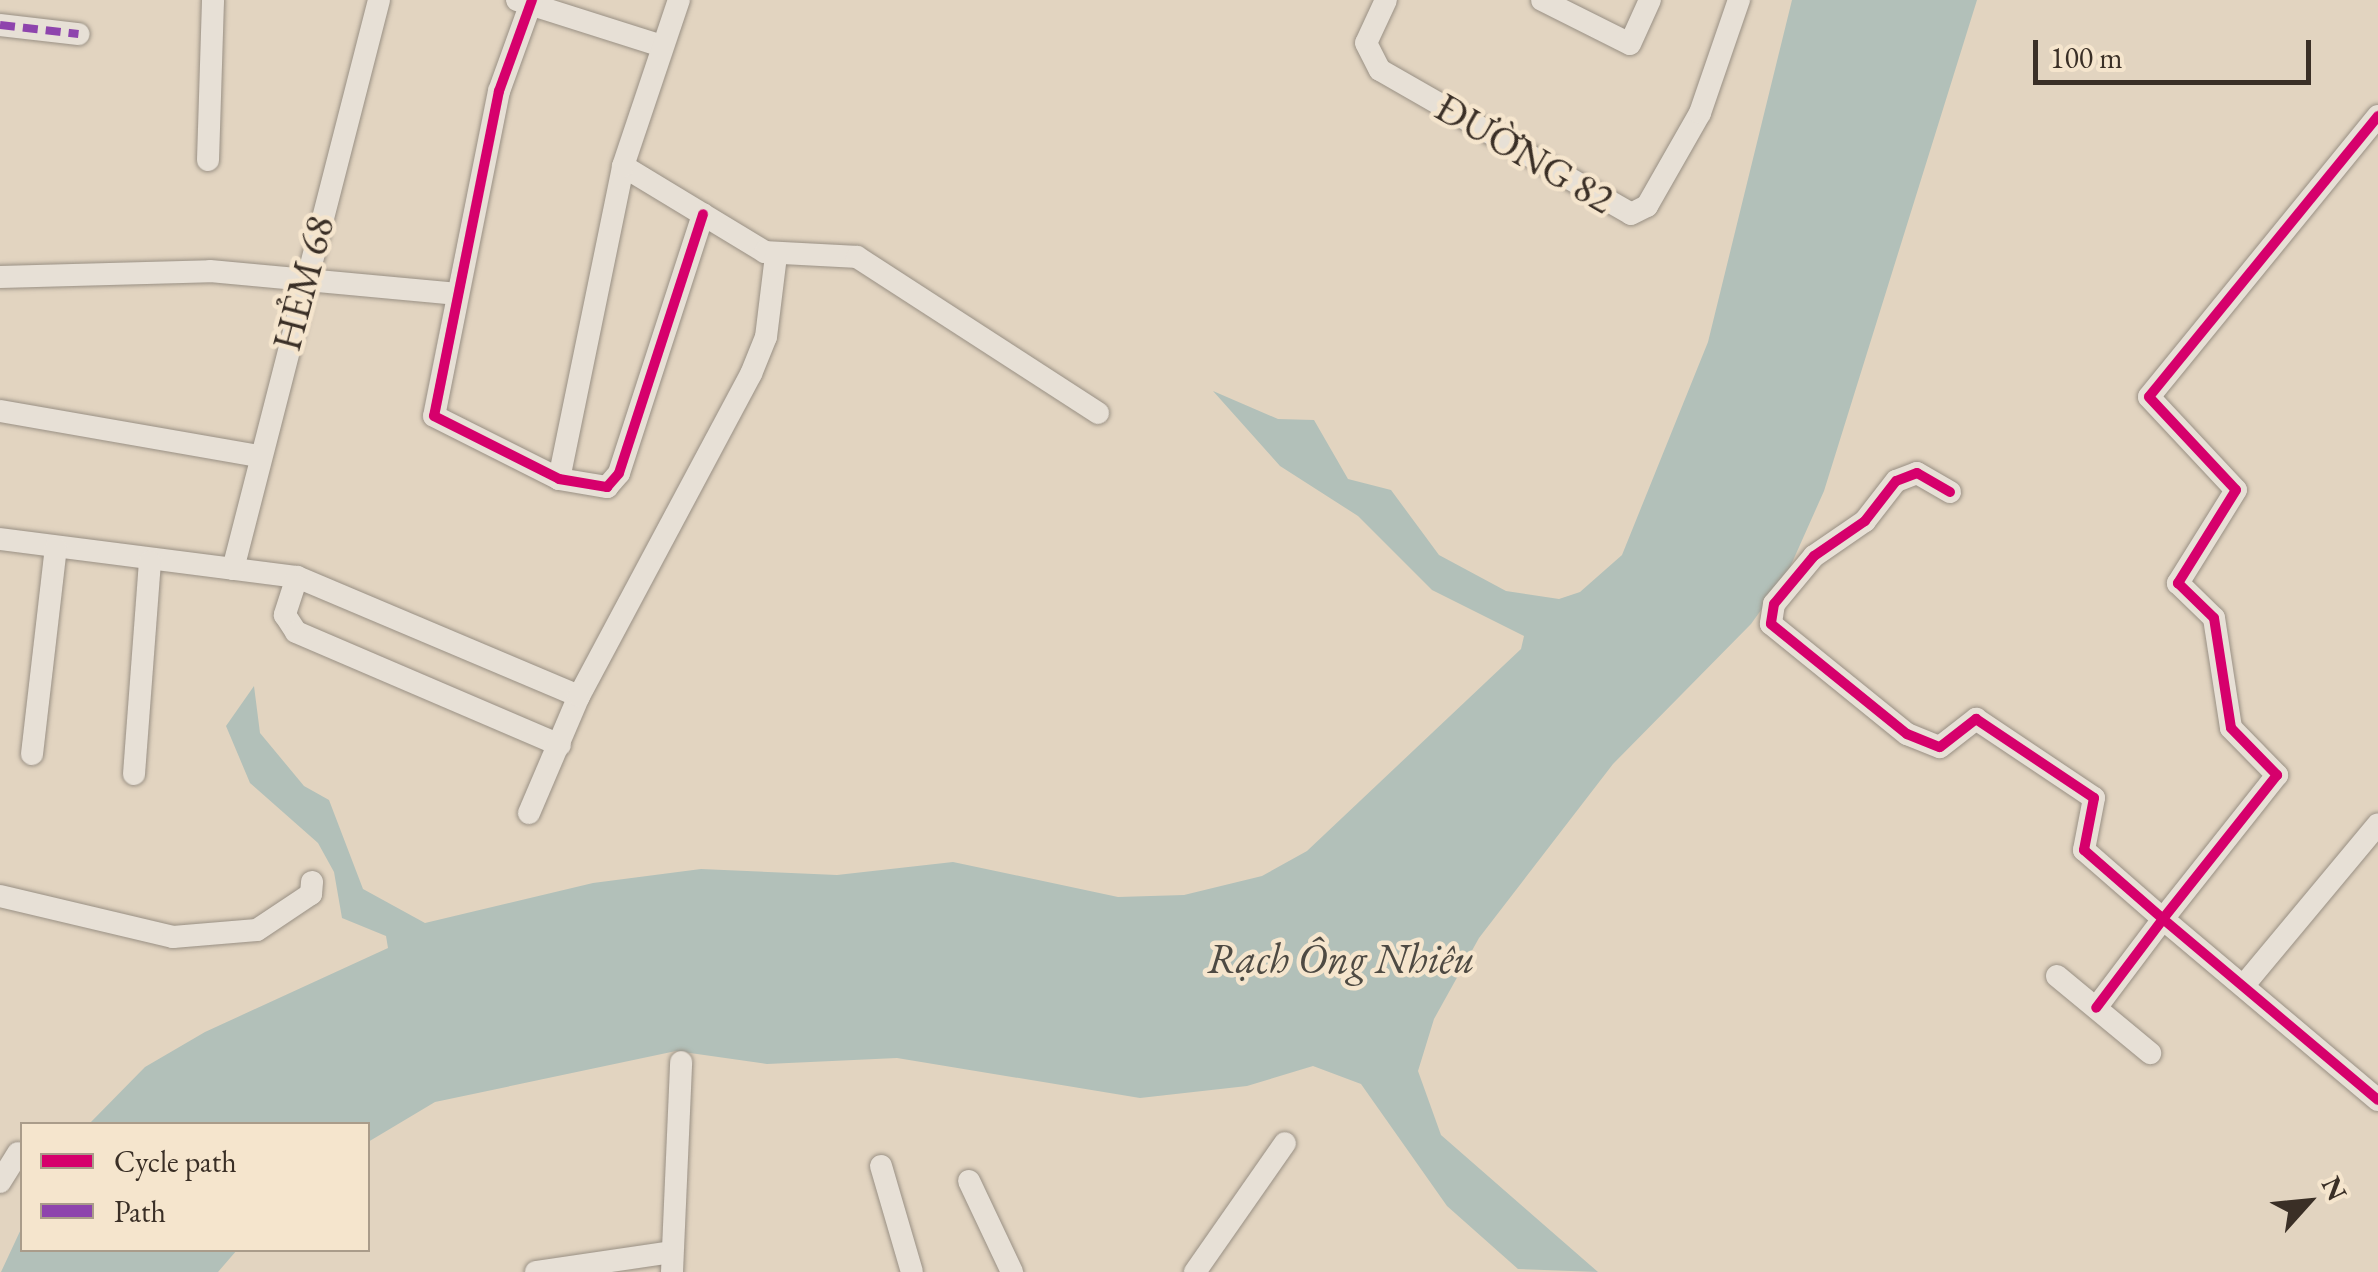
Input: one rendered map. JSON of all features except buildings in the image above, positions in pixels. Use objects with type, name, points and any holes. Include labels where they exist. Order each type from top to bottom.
[{"type":"street","points":[[208,160],[214,0]]},
{"type":"street","name":"HẺM 68","points":[[232,568],[304,274],[379,0]]},
{"type":"street","points":[[559,479],[623,166],[678,0]]},
{"type":"street","name":"ĐƯỜNG 82","points":[[1386,0],[1366,58],[1631,214],[1647,206],[1700,113],[1739,0]]},
{"type":"street","points":[[1542,0],[1630,44],[1650,0]]},
{"type":"street","points":[[662,46],[526,2],[499,90],[434,416],[559,479],[607,486],[620,474],[704,214]]},
{"type":"street","points":[[0,25],[78,34]]},
{"type":"street","points":[[2096,1008],[2276,775],[2231,728],[2214,618],[2178,583],[2236,490],[2149,390],[2378,116]]},
{"type":"street","points":[[623,166],[776,256],[857,258],[1098,413]]},
{"type":"street","points":[[528,813],[579,696],[751,374],[766,336],[776,256]]},
{"type":"street","points":[[0,277],[304,274],[458,294]]},
{"type":"street","points":[[0,411],[258,456]]},
{"type":"street","points":[[1950,492],[1917,472],[1896,481],[1866,521],[1814,556],[1774,604],[1771,624],[1906,734],[1940,746],[1976,719],[2094,798],[2084,850],[2378,1100]]},
{"type":"street","points":[[0,538],[150,562],[296,577],[579,696]]},
{"type":"street","points":[[32,754],[56,548]]},
{"type":"street","points":[[134,774],[150,562]]},
{"type":"street","points":[[296,577],[285,616],[296,632],[560,745]]},
{"type":"street","points":[[2244,985],[2378,824]]},
{"type":"street","points":[[0,896],[173,937],[257,930],[311,894],[312,882]]},
{"type":"street","points":[[2057,976],[2150,1053]]},
{"type":"street","points":[[536,1272],[672,1262],[681,1062]]},
{"type":"street","points":[[1196,1272],[1284,1144]]},
{"type":"street","points":[[0,1182],[13,1152]]},
{"type":"street","points":[[880,1166],[912,1272]]},
{"type":"street","points":[[969,1181],[1012,1272]]},
{"type":"water","name":"Rạch Ông Nhiêu","points":[[1792,0],[1977,0],[1824,491],[1787,574],[1751,624],[1613,764],[1479,938],[1434,1019],[1418,1071],[1441,1135],[1598,1272],[1518,1269],[1447,1206],[1361,1084],[1313,1066],[1247,1086],[1140,1098],[897,1058],[767,1064],[676,1051],[435,1102],[370,1141],[370,1122],[91,1122],[145,1067],[205,1032],[388,948],[386,936],[342,918],[334,872],[318,843],[250,783],[226,726],[254,686],[260,733],[304,786],[329,800],[363,889],[425,923],[593,883],[701,869],[837,875],[953,862],[1118,897],[1184,895],[1262,876],[1307,851],[1521,649],[1524,636],[1432,590],[1358,516],[1280,466],[1213,391],[1278,419],[1314,420],[1348,479],[1391,490],[1439,555],[1506,591],[1559,599],[1580,592],[1622,555],[1708,342]]},
{"type":"water","points":[[20,1231],[20,1252],[235,1252],[218,1272],[1,1272]]},
{"type":"marked path","points":[[0,25],[78,34]]},
{"type":"cycle path","points":[[532,0],[499,91],[434,416],[559,479],[607,487],[619,473],[703,214]]},
{"type":"cycle path","points":[[2378,116],[2149,397],[2236,490],[2178,583],[2214,618],[2231,728],[2277,775],[2163,919],[2378,1100]]},
{"type":"cycle path","points":[[1950,492],[1917,473],[1896,481],[1865,521],[1814,556],[1774,604],[1771,624],[1907,734],[1940,747],[1976,719],[2094,798],[2084,850],[2163,919],[2096,1008]]}]
